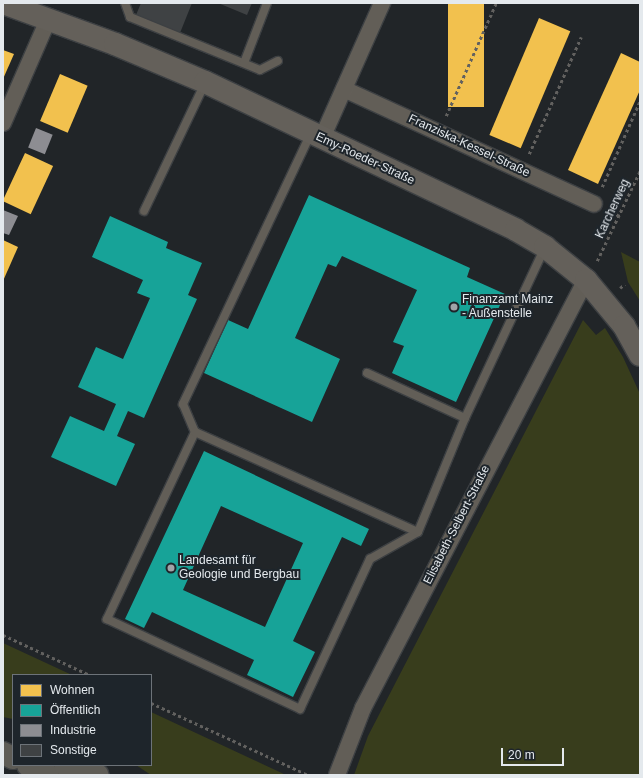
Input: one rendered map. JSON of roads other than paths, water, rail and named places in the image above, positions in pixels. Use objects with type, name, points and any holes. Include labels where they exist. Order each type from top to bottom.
[{"type":"highway","points":[[3,753],[12,758]]},
{"type":"highway","points":[[30,766],[48,775]]},
{"type":"highway","points":[[68,766],[98,775]]},
{"type":"street","name":"Emy-Roeder-Straße","points":[[3,3],[146,56],[205,82],[516,230],[545,247],[586,280],[624,326],[640,355]]},
{"type":"street","points":[[316,135],[344,89],[382,3]]},
{"type":"street","name":"Emy-Roeder-Straße","points":[[3,13],[48,20]]},
{"type":"street","points":[[3,124],[48,20]]},
{"type":"street","name":"Franziska-Kessel-Straße","points":[[344,89],[594,204]]},
{"type":"street","name":"Elisabeth-Selbert-Straße","points":[[337,775],[363,708],[586,280]]},
{"type":"lane","points":[[125,3],[130,16],[260,70],[278,61]]},
{"type":"lane","points":[[244,63],[267,3]]},
{"type":"lane","points":[[144,211],[205,82]]},
{"type":"lane","points":[[316,135],[183,404],[195,432],[418,532]]},
{"type":"lane","points":[[195,432],[107,619],[300,709],[370,559],[418,532],[465,418],[545,247]]},
{"type":"lane","points":[[367,373],[465,418]]},
{"type":"place","name":"Finanzamt Mainz - Außenstelle","points":[[454,307]]},
{"type":"place","name":"Landesamt für Geologie und Bergbau","points":[[171,568]]}]
